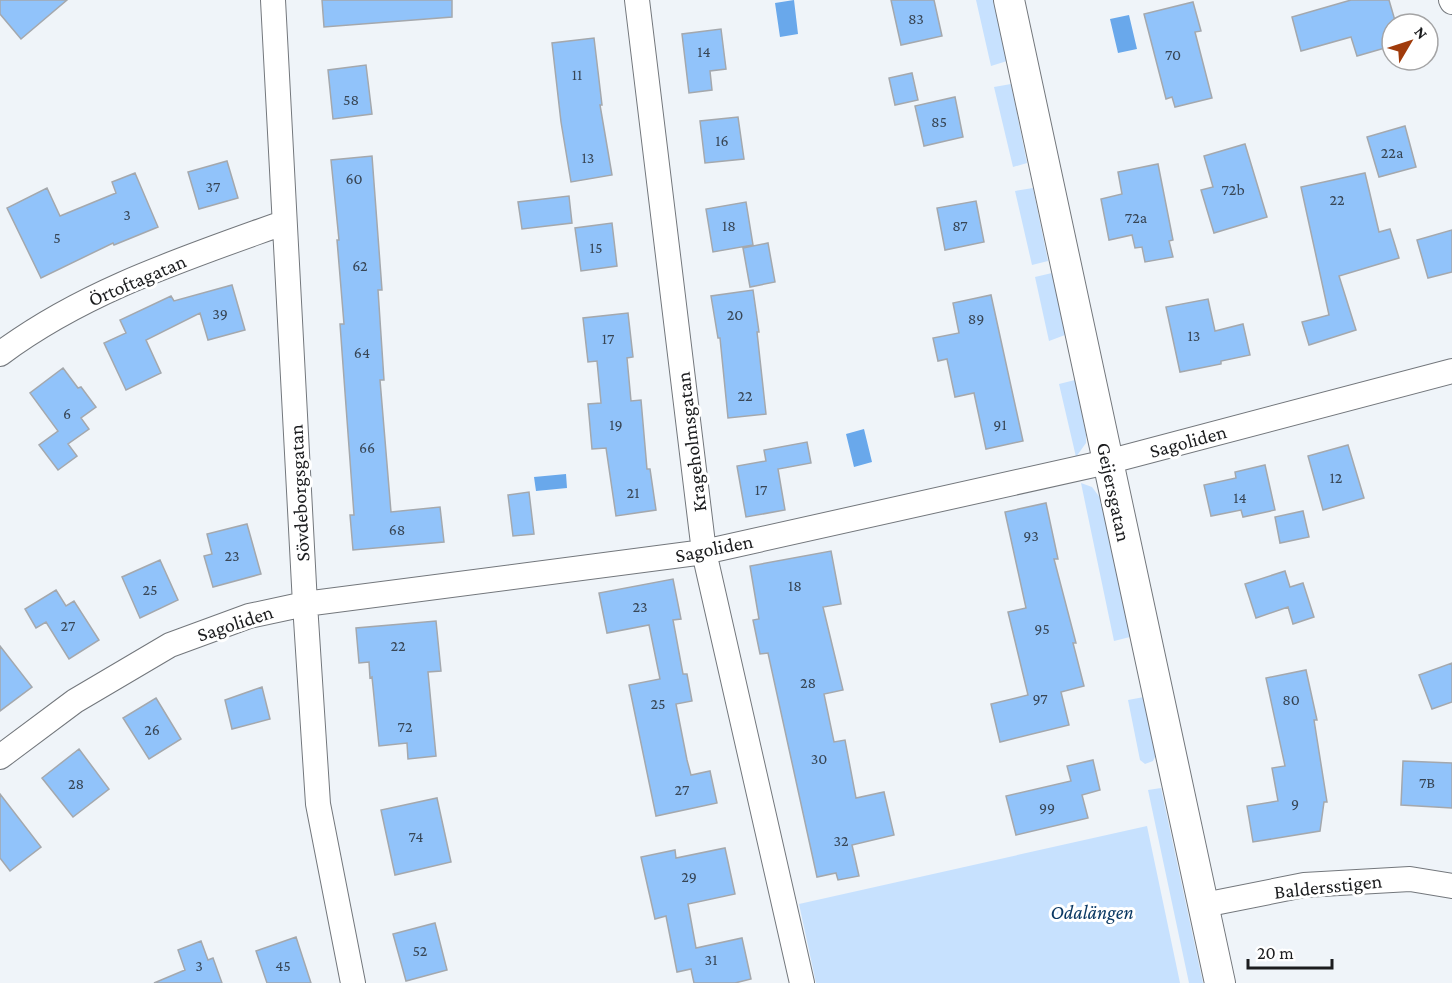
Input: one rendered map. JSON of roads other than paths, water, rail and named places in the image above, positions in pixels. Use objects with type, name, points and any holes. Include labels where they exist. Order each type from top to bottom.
[{"type":"street","name":"Sövdeborgsgatan","points":[[273,0],[283,223],[318,804],[353,983]]},
{"type":"street","name":"Krageholmsgatan","points":[[637,0],[704,552],[802,983]]},
{"type":"street","name":"Geijersgatan","points":[[1009,0],[1220,983]]},
{"type":"street","name":"Örtoftagatan","points":[[0,354],[77,306],[155,269],[283,223]]},
{"type":"street","name":"Sagoliden","points":[[0,757],[75,700],[170,645],[249,616],[305,604],[704,552],[1107,462],[1452,371]]},
{"type":"street","name":"Baldersstigen","points":[[1204,905],[1304,885],[1410,879],[1452,886]]},
{"type":"water","points":[[794,0],[798,34],[780,37],[775,3]]},
{"type":"water","points":[[1129,15],[1137,49],[1118,53],[1110,19]]},
{"type":"water","points":[[864,429],[872,462],[854,467],[846,434]]},
{"type":"water","points":[[566,474],[567,488],[536,491],[534,477]]},
{"type":"park label","name":"Odalängen","points":[[1092,912]]}]
